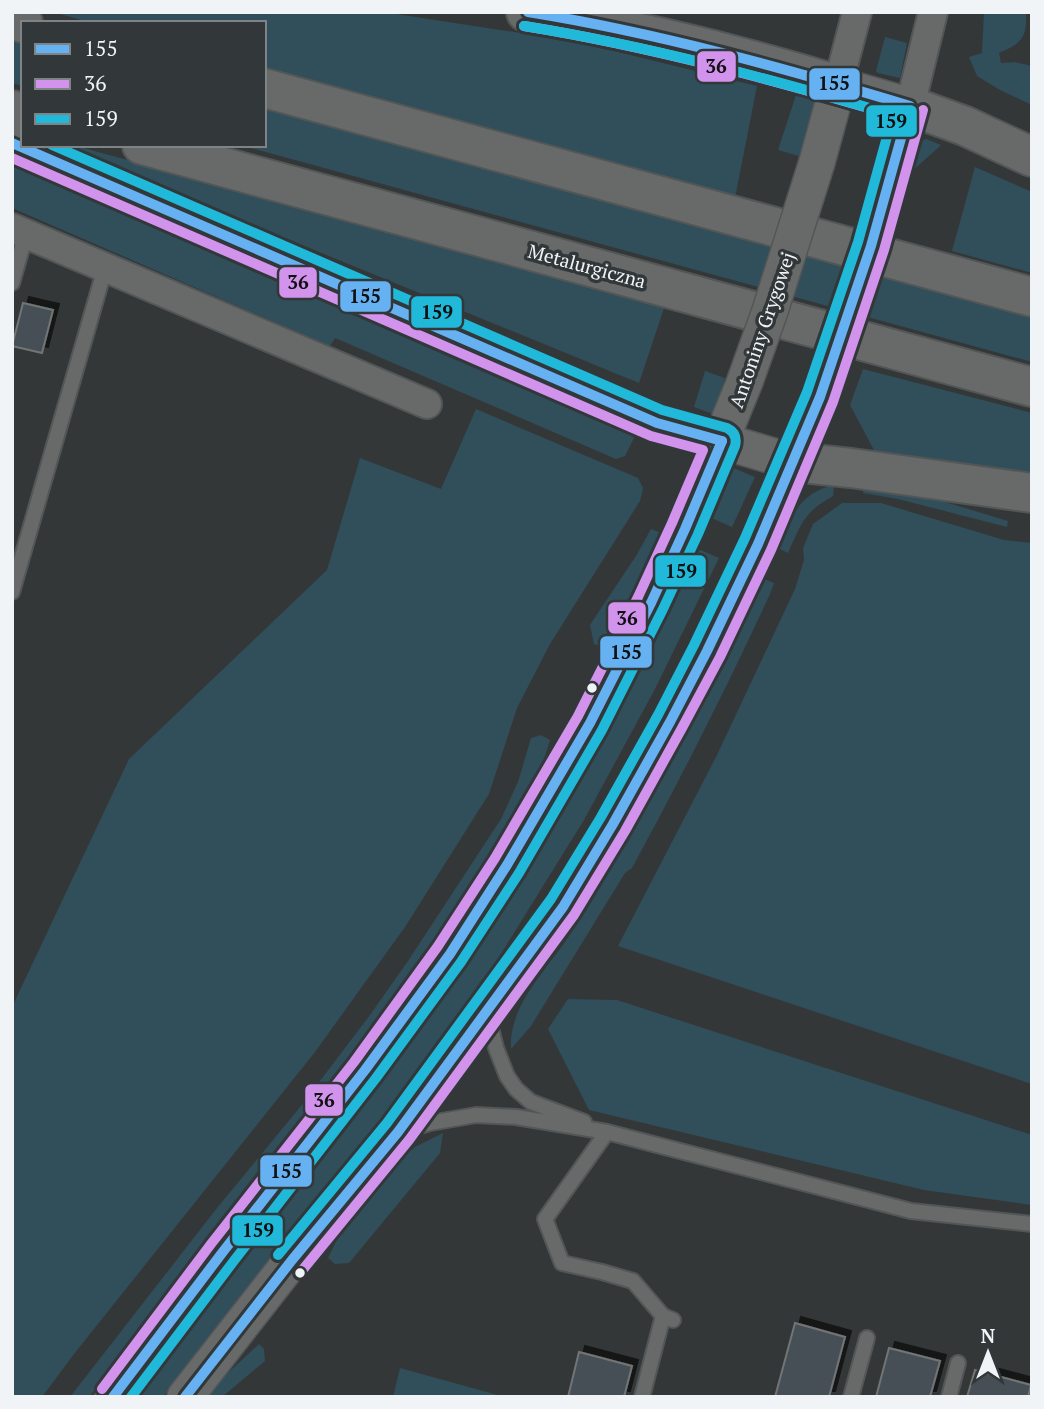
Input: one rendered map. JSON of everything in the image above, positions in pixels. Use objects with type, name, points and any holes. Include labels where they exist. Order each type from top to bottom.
[{"type":"main road","points":[[526,12],[663,39],[775,66],[838,85]]},
{"type":"main road","points":[[266,89],[1032,297]]},
{"type":"main road","points":[[910,106],[965,126],[1032,156]]},
{"type":"main road","points":[[21,147],[657,423],[722,441]]},
{"type":"main road","name":"Metalurgiczna","points":[[149,147],[1032,387]]},
{"type":"main road","points":[[793,462],[1032,493]]},
{"type":"street","name":"Antoniny Grygowej","points":[[113,1397],[365,1070],[450,954],[507,865],[590,723],[685,529],[745,381],[817,162],[857,12]]},
{"type":"street","points":[[185,1397],[292,1260],[398,1132],[487,1013],[563,907],[620,813],[707,651],[758,544],[820,397],[872,246],[933,12]]},
{"type":"street","points":[[838,85],[910,106]]},
{"type":"street","points":[[19,231],[427,404]]},
{"type":"street","points":[[722,441],[793,462]]},
{"type":"lane","points":[[12,283],[19,231]]},
{"type":"lane","points":[[12,592],[105,268]]},
{"type":"lane","points":[[487,1013],[496,1048],[507,1076],[516,1088],[531,1102],[607,1132]]},
{"type":"lane","points":[[398,1132],[475,1115],[516,1117],[607,1132],[911,1211],[1032,1224]]},
{"type":"lane","points":[[607,1132],[545,1219],[562,1263],[633,1281],[668,1318],[642,1397]]},
{"type":"lane","points":[[851,1397],[867,1338]]},
{"type":"lane","points":[[949,1397],[958,1363]]},
{"type":"shaded area","points":[[53,12],[383,12],[573,41],[757,86],[735,198],[266,71],[266,21],[85,21]]},
{"type":"shaded area","points":[[984,12],[1026,12],[1022,38],[999,53],[1001,63],[1015,62],[1032,66],[1032,105],[977,76],[969,57],[982,53]]},
{"type":"shaded area","points":[[12,36],[21,38],[21,85],[12,83]]},
{"type":"shaded area","points":[[885,37],[907,43],[900,78],[876,71]]},
{"type":"shaded area","points":[[797,92],[817,99],[799,156],[778,150]]},
{"type":"shaded area","points":[[266,105],[1032,312],[1032,362],[247,147],[266,147]]},
{"type":"shaded area","points":[[926,139],[941,145],[910,173],[919,143]]},
{"type":"shaded area","points":[[69,147],[80,147],[664,308],[639,383]]},
{"type":"shaded area","points":[[12,153],[139,208],[293,288],[635,436],[625,456],[616,459],[335,338],[330,346],[12,208]]},
{"type":"shaded area","points":[[975,167],[1032,192],[1032,273],[952,251]]},
{"type":"shaded area","points":[[863,369],[1032,413],[1032,477],[875,452],[850,405]]},
{"type":"shaded area","points":[[705,371],[725,378],[713,414],[694,407]]},
{"type":"shaded area","points":[[476,409],[638,478],[643,488],[640,501],[550,644],[517,708],[489,794],[405,927],[315,1052],[42,1397],[12,1397],[12,1007],[129,759],[327,570],[360,458],[441,489]]},
{"type":"shaded area","points":[[731,467],[755,477],[732,527],[709,517]]},
{"type":"shaded area","points":[[834,485],[833,496],[815,508],[804,520],[788,553],[776,547],[792,516],[804,500]]},
{"type":"shaded area","points":[[864,486],[945,502],[1008,521],[1007,527],[898,499],[863,493]]},
{"type":"shaded area","points":[[842,503],[881,503],[1004,540],[1032,543],[1032,1084],[618,946],[716,757],[795,589],[804,560],[803,548],[813,524]]},
{"type":"shaded area","points":[[651,529],[664,534],[655,556],[599,646],[594,644],[590,625]]},
{"type":"shaded area","points":[[694,547],[719,558],[655,689],[584,820],[491,970],[382,1118],[163,1397],[136,1397],[373,1094],[509,897],[627,690]]},
{"type":"shaded area","points":[[762,578],[774,583],[770,594],[686,766],[632,868],[625,873],[531,1026],[511,1049],[515,1020],[521,1006],[582,915],[649,802]]},
{"type":"shaded area","points":[[541,735],[550,740],[535,788],[451,925],[368,1045],[202,1251],[89,1397],[70,1397],[370,1015],[501,819],[518,782],[531,738]]},
{"type":"shaded area","points":[[568,999],[617,1000],[1032,1135],[1032,1205],[924,1190],[589,1110],[548,1029]]},
{"type":"shaded area","points":[[443,1133],[440,1153],[349,1263],[335,1264],[328,1258],[349,1215],[395,1162],[415,1147]]},
{"type":"shaded area","points":[[259,1344],[264,1349],[265,1361],[222,1397],[202,1397]]},
{"type":"shaded area","points":[[400,1368],[505,1397],[393,1397]]},
{"type":"building","points":[[23,303],[53,310],[42,353],[12,346]]},
{"type":"building","points":[[795,1323],[845,1337],[829,1397],[775,1397]]},
{"type":"building","points":[[889,1348],[940,1361],[930,1397],[876,1397]]},
{"type":"building","points":[[579,1352],[632,1366],[624,1397],[568,1397]]},
{"type":"building","points":[[975,1370],[1031,1385],[1028,1397],[967,1397]]},
{"type":"transit line","name":"155","points":[[185,1397],[292,1260],[398,1132],[563,907],[613,824],[707,651],[758,544],[820,397],[871,246],[910,106],[720,53],[625,30],[528,12]]},
{"type":"transit line","name":"36","points":[[524,26],[621,44],[716,66],[906,119]]},
{"type":"transit line","name":"159","points":[[278,1255],[387,1123],[551,899],[658,715],[745,538],[807,392],[858,242],[893,115],[710,64],[524,26]]},
{"type":"transit line","name":"36","points":[[300,1273],[409,1140],[574,915],[625,831],[682,728],[720,657],[771,550],[833,402],[884,250],[923,110]]},
{"type":"transit line","name":"155","points":[[12,143],[21,147]]},
{"type":"transit line","name":"155","points":[[21,147],[657,423],[722,441]]},
{"type":"transit line","name":"159","points":[[57,147],[662,410],[727,428],[734,433],[736,440],[698,534],[663,609],[602,730],[519,873],[461,962],[376,1078],[131,1397]]},
{"type":"transit line","name":"36","points":[[12,158],[651,436],[703,450],[638,597],[578,716],[495,858],[438,946],[354,1062],[211,1244],[102,1389]]},
{"type":"transit line","name":"155","points":[[113,1397],[365,1070],[450,954],[507,865],[590,723],[651,603],[722,441]]}]
